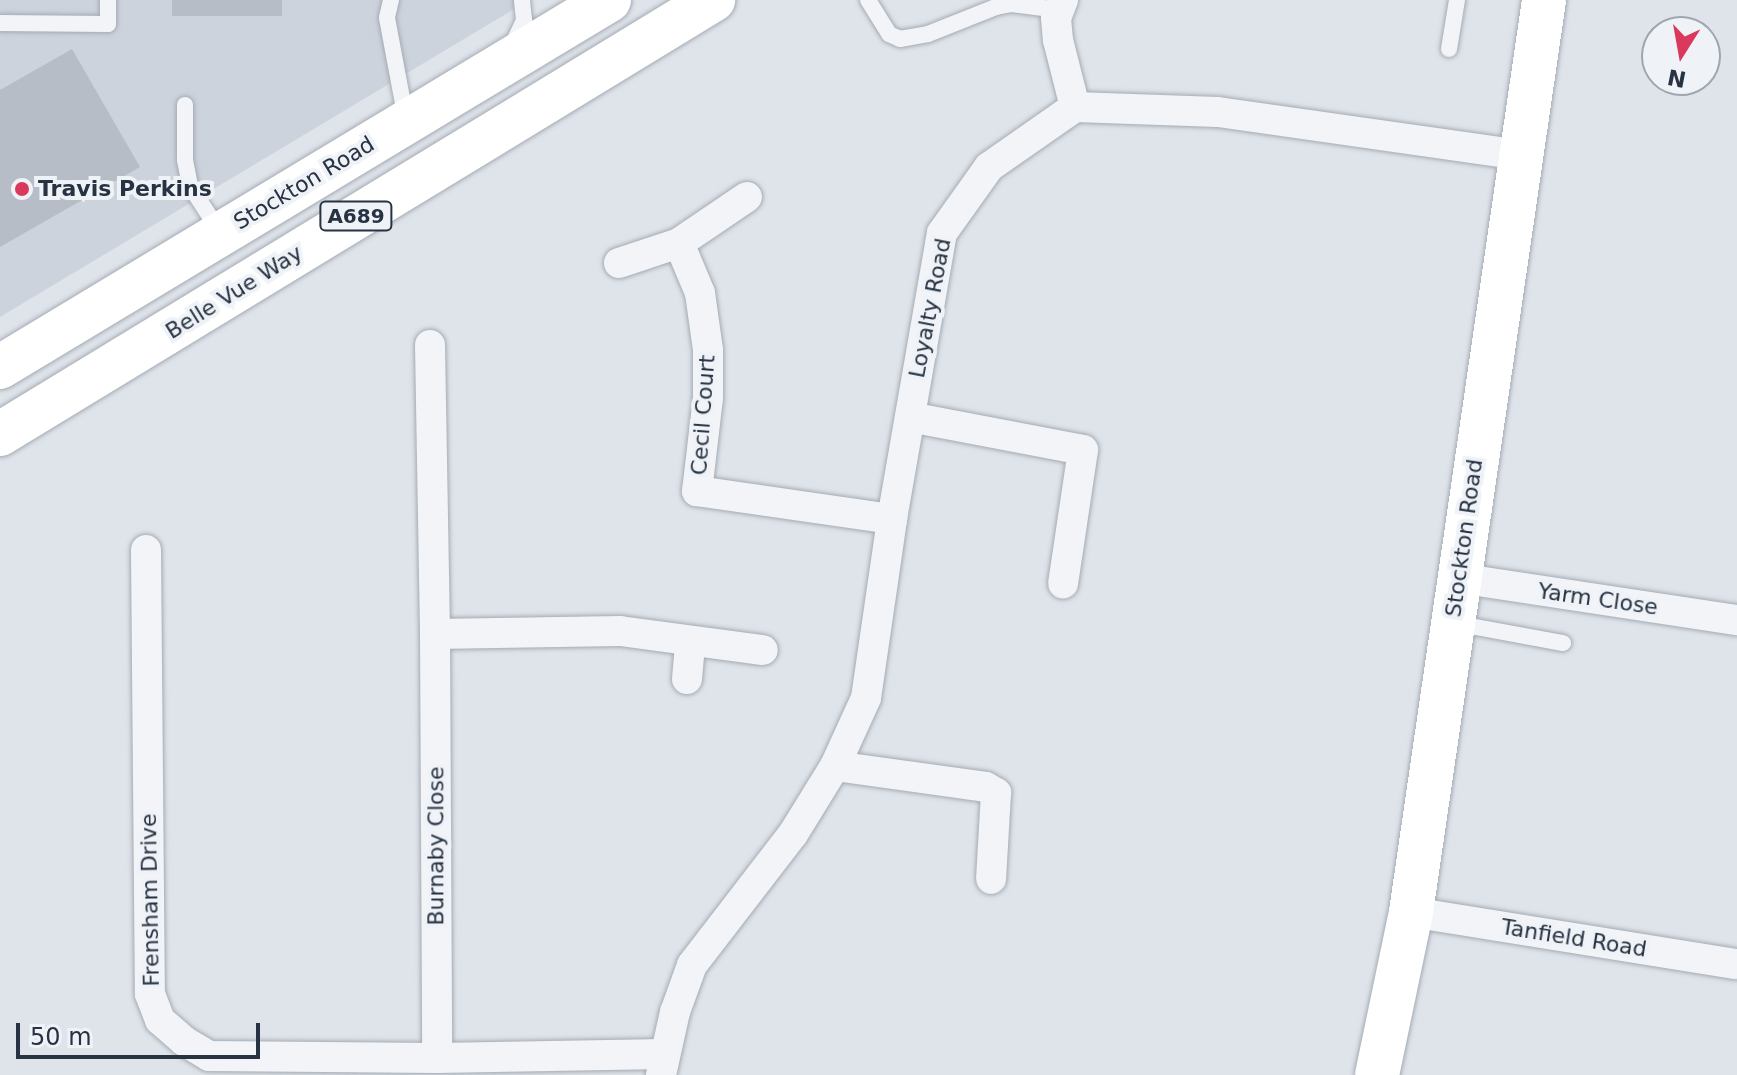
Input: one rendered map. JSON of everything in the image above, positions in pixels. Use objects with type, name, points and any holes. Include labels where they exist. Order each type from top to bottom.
[{"type":"main road","name":"Stockton Road","points":[[0,367],[609,0]]},
{"type":"main road","name":"Belle Vue Way","points":[[0,434],[713,0]]},
{"type":"main road","name":"Stockton Road","points":[[1377,1075],[1411,912],[1544,0]]},
{"type":"street","points":[[1061,5],[1058,40],[1075,107],[1218,112],[1520,155]]},
{"type":"street","name":"Loyalty Road","points":[[663,1064],[692,965],[793,834],[835,766],[866,698],[892,519],[942,233],[989,167],[1075,107]]},
{"type":"street","points":[[619,263],[679,243],[747,197]]},
{"type":"street","name":"Cecil Court","points":[[679,243],[700,293],[708,350],[708,398],[697,491],[892,519]]},
{"type":"street","name":"Burnaby Close","points":[[430,345],[437,1058]]},
{"type":"street","points":[[910,417],[1083,450],[1063,584]]},
{"type":"street","name":"Frensham Drive","points":[[146,550],[150,994],[160,1020],[184,1041],[209,1056],[663,1064]]},
{"type":"street","name":"Yarm Close","points":[[1458,578],[1737,620]]},
{"type":"street","points":[[435,634],[620,631],[763,650]]},
{"type":"street","points":[[687,679],[690,641]]},
{"type":"street","points":[[835,766],[986,787],[996,793],[991,879]]},
{"type":"street","name":"Tanfield Road","points":[[1411,912],[1737,964]]},
{"type":"lane","points":[[0,23],[108,24],[108,0]]},
{"type":"lane","points":[[391,0],[387,18],[406,122]]},
{"type":"lane","points":[[505,62],[524,20],[522,0]]},
{"type":"lane","points":[[868,0],[889,34],[900,39],[914,39],[1004,6],[1061,5]]},
{"type":"lane","points":[[1449,49],[1457,0]]},
{"type":"lane","points":[[185,105],[185,160],[190,186],[221,233]]},
{"type":"lane","points":[[1452,622],[1563,643]]},
{"type":"shaded area","points":[[0,0],[529,0],[0,317]]},
{"type":"building","points":[[172,0],[282,0],[282,16],[172,16]]},
{"type":"building","points":[[72,49],[140,167],[0,247],[0,90]]},
{"type":"place","name":"Travis Perkins","points":[[22,189]]}]
